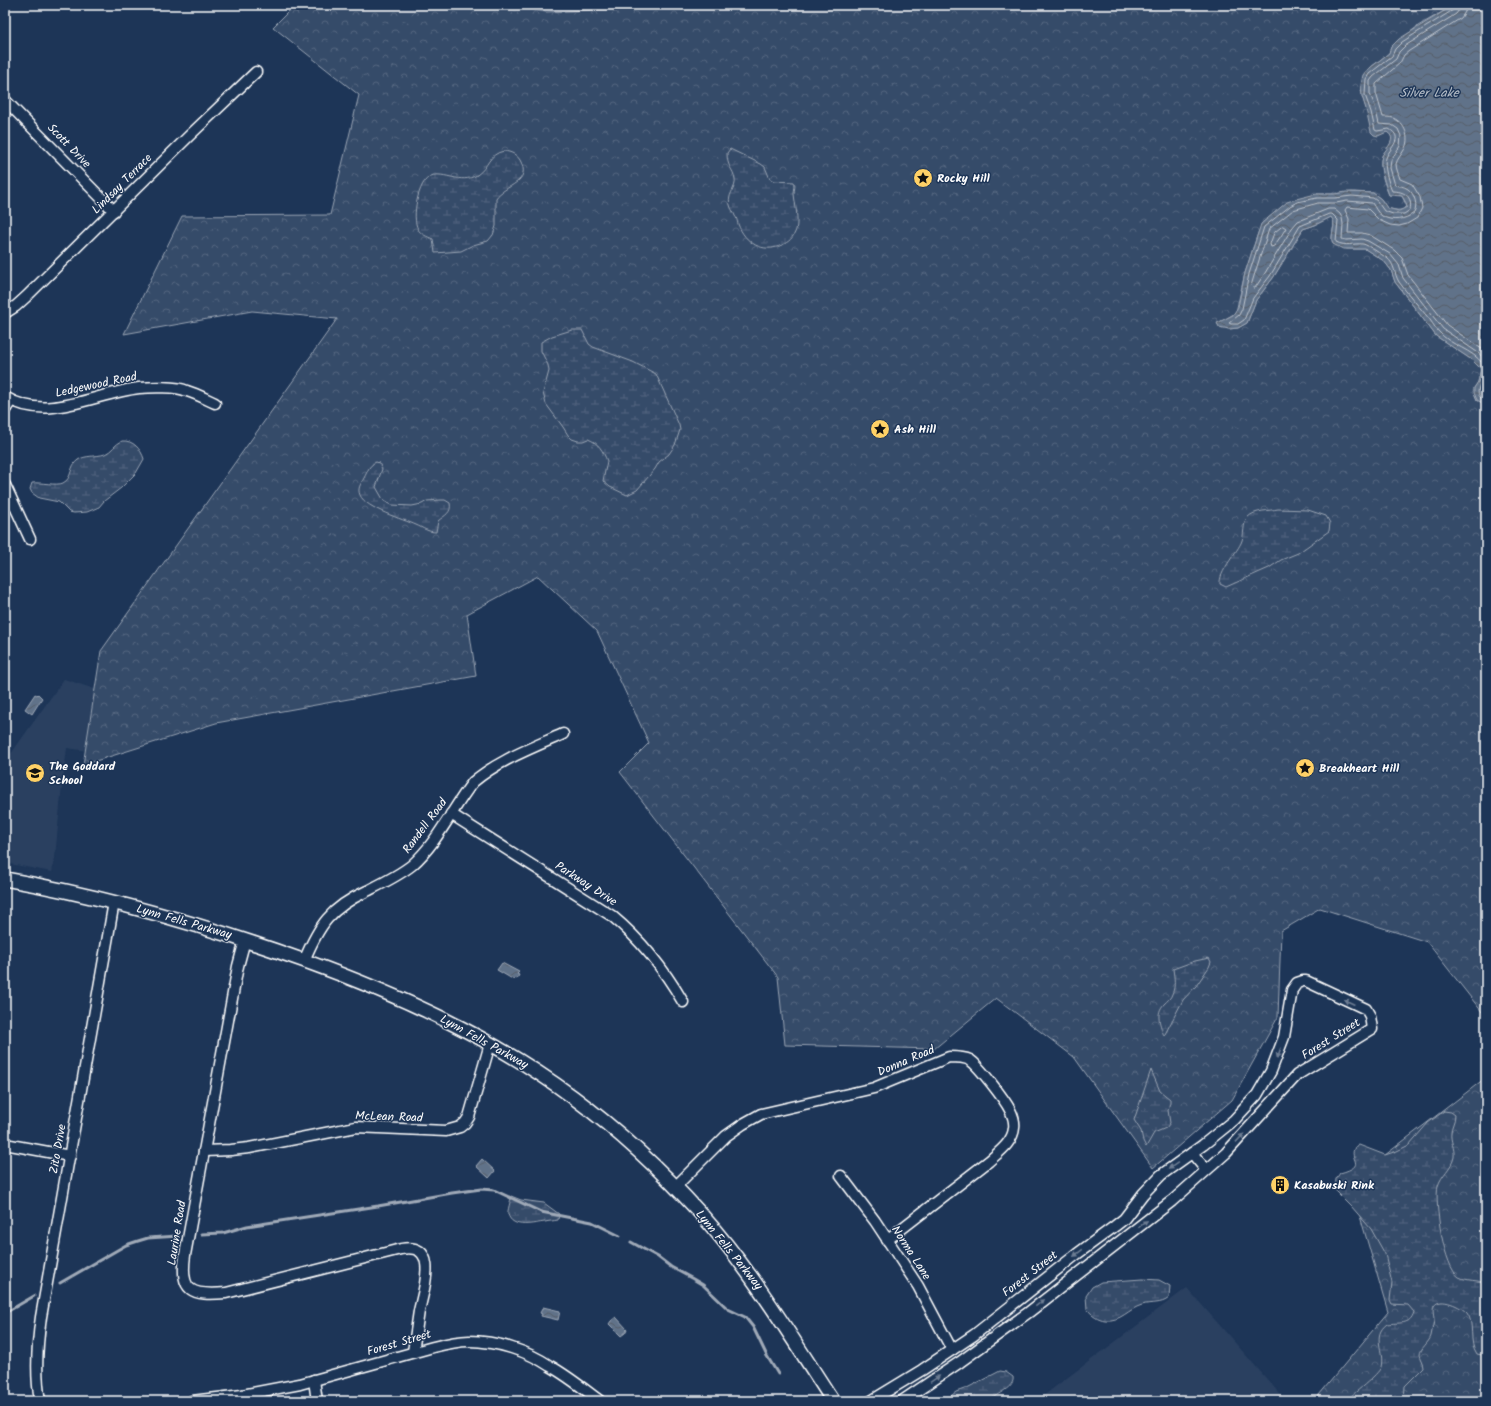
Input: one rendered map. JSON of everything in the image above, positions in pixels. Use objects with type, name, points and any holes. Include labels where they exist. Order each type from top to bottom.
[{"type":"main road","name":"Lynn Fells Parkway","points":[[5,879],[114,902],[245,940],[352,978],[399,998],[446,1021],[490,1044],[536,1072],[584,1105],[632,1145],[701,1214],[742,1263],[833,1401]]},
{"type":"street","name":"Lindsay Terrace","points":[[5,313],[26,297],[256,72]]},
{"type":"street","name":"Scott Drive","points":[[5,100],[114,211]]},
{"type":"street","name":"Ledgewood Road","points":[[8,399],[23,405],[63,407],[126,390],[138,388],[161,388],[187,390],[215,403]]},
{"type":"street","points":[[5,410],[8,399]]},
{"type":"street","points":[[5,485],[30,539]]},
{"type":"street","name":"Randell Road","points":[[304,961],[318,931],[327,918],[345,902],[405,871],[426,850],[473,782],[481,775],[527,750],[563,734]]},
{"type":"street","name":"Parkway Drive","points":[[451,814],[612,916],[623,925],[655,959],[683,1002]]},
{"type":"street","name":"Zito Drive","points":[[40,1401],[37,1366],[39,1333],[114,902]]},
{"type":"street","name":"Laurine Road","points":[[245,940],[238,966],[185,1255],[183,1272],[184,1281],[188,1287],[202,1294],[226,1293],[401,1249],[413,1249],[421,1253],[425,1260],[427,1274],[413,1352]]},
{"type":"street","name":"Forest Street","points":[[871,1401],[974,1335],[1115,1226],[1128,1214],[1143,1194],[1161,1175],[1234,1120],[1257,1095],[1276,1059],[1284,1037],[1290,997],[1297,983],[1306,981],[1366,1010],[1370,1016],[1372,1029],[1297,1075],[1226,1153],[1172,1201],[1029,1312],[960,1362],[902,1401]]},
{"type":"street","name":"McLean Road","points":[[204,1151],[237,1150],[356,1127],[437,1131],[456,1129],[465,1123],[469,1117],[490,1044]]},
{"type":"street","name":"Donna Road","points":[[675,1187],[726,1136],[761,1114],[874,1088],[949,1057],[968,1059],[978,1066],[1010,1109],[1014,1120],[1014,1129],[1011,1139],[989,1161],[887,1240]]},
{"type":"street","points":[[1264,1084],[1278,1095]]},
{"type":"street","points":[[5,1144],[70,1156]]},
{"type":"street","points":[[1192,1153],[1206,1170]]},
{"type":"street","name":"Norma Lane","points":[[841,1176],[875,1221],[918,1286],[952,1350]]},
{"type":"street","name":"Forest Street","points":[[192,1401],[266,1391],[314,1380],[413,1352],[461,1342],[478,1342],[496,1344],[520,1351],[549,1365],[600,1401]]},
{"type":"street","points":[[314,1380],[317,1401]]},
{"type":"shaded area","name":"The Goddard School","points":[[64,679],[125,699],[109,754],[67,748],[52,872],[5,863],[5,787],[8,758]]},
{"type":"shaded area","points":[[1187,1288],[1286,1401],[1037,1401],[1055,1387]]},
{"type":"green space","points":[[295,5],[505,5],[546,12],[695,5],[1454,5],[1418,26],[1391,47],[1389,53],[1366,71],[1361,89],[1368,114],[1382,133],[1387,132],[1392,137],[1392,140],[1381,160],[1382,176],[1387,191],[1389,195],[1402,196],[1407,207],[1400,210],[1387,208],[1381,199],[1373,193],[1352,192],[1316,194],[1283,207],[1263,222],[1258,233],[1245,273],[1236,312],[1217,324],[1229,329],[1238,328],[1247,323],[1256,300],[1273,278],[1303,229],[1331,217],[1334,223],[1332,237],[1333,244],[1347,249],[1365,249],[1384,261],[1391,270],[1395,282],[1436,336],[1472,360],[1481,369],[1478,382],[1474,388],[1477,400],[1486,405],[1486,1017],[1427,942],[1320,908],[1281,931],[1278,1017],[1232,1100],[1153,1168],[1074,1057],[996,998],[934,1049],[785,1045],[778,977],[620,772],[649,743],[597,631],[538,576],[467,614],[476,676],[216,723],[83,765],[101,651],[337,319],[252,311],[124,334],[182,216],[330,215],[359,95],[273,27]]},
{"type":"green space","points":[[730,149],[765,167],[770,179],[774,181],[794,182],[797,226],[794,235],[787,243],[775,247],[762,247],[750,241],[741,231],[731,208],[729,199],[735,183],[734,175],[727,158],[727,153]]},
{"type":"green space","points":[[504,151],[517,156],[523,168],[523,174],[516,183],[496,198],[496,226],[493,235],[488,241],[473,245],[461,251],[435,253],[433,239],[420,232],[416,224],[415,217],[419,192],[426,179],[436,175],[465,179],[471,178],[481,172],[495,155]]},
{"type":"green space","points":[[572,330],[582,330],[589,344],[593,347],[633,362],[656,374],[679,425],[680,430],[675,445],[669,454],[659,462],[637,490],[627,495],[610,487],[603,481],[607,461],[598,445],[588,439],[578,441],[572,439],[546,404],[543,393],[549,371],[548,365],[541,351],[541,342],[552,336]]},
{"type":"green space","points":[[122,441],[130,442],[136,446],[144,459],[136,473],[99,507],[87,512],[69,512],[59,502],[39,498],[32,493],[30,489],[32,483],[63,483],[68,478],[73,465],[78,460],[84,457],[105,454]]},
{"type":"green space","points":[[376,462],[379,463],[382,469],[376,487],[384,501],[392,505],[412,506],[422,504],[427,501],[445,500],[450,503],[449,512],[438,521],[436,532],[428,531],[385,513],[369,505],[364,500],[359,493],[360,486],[370,467]]},
{"type":"green space","points":[[1278,509],[1308,510],[1326,516],[1330,523],[1329,531],[1298,553],[1281,560],[1269,568],[1226,587],[1220,584],[1222,574],[1241,543],[1245,523],[1248,517],[1258,512]]},
{"type":"green space","points":[[1209,958],[1211,962],[1209,967],[1196,986],[1183,1000],[1164,1036],[1159,1015],[1161,1008],[1171,997],[1174,988],[1173,969],[1195,961]]},
{"type":"green space","points":[[1486,1030],[1486,1401],[1314,1401],[1388,1312],[1350,1182],[1484,1079]]},
{"type":"green space","points":[[1151,1070],[1160,1091],[1170,1099],[1168,1110],[1170,1123],[1166,1128],[1154,1133],[1146,1147],[1141,1131],[1134,1120]]},
{"type":"green space","points":[[1444,1111],[1451,1112],[1455,1115],[1451,1131],[1454,1157],[1451,1165],[1441,1178],[1438,1186],[1437,1206],[1441,1234],[1449,1261],[1459,1277],[1486,1283],[1486,1356],[1477,1354],[1474,1349],[1471,1322],[1467,1313],[1461,1308],[1446,1302],[1437,1303],[1433,1308],[1434,1321],[1431,1336],[1420,1352],[1424,1367],[1405,1386],[1404,1401],[1345,1401],[1370,1380],[1381,1367],[1382,1361],[1379,1339],[1382,1329],[1387,1324],[1400,1323],[1410,1320],[1414,1312],[1408,1305],[1392,1304],[1390,1300],[1392,1283],[1385,1254],[1371,1229],[1335,1190],[1336,1179],[1340,1173],[1349,1170],[1355,1165],[1353,1152],[1355,1147],[1359,1145],[1385,1155],[1397,1151],[1409,1145],[1428,1123]]},
{"type":"green space","points":[[511,1196],[521,1200],[544,1203],[559,1214],[558,1220],[530,1224],[519,1224],[514,1222],[510,1219],[508,1214]]},
{"type":"green space","points":[[1142,1279],[1159,1280],[1170,1286],[1169,1298],[1159,1302],[1142,1305],[1116,1319],[1111,1320],[1098,1318],[1087,1309],[1086,1296],[1092,1287],[1101,1282]]},
{"type":"green space","points":[[1000,1371],[1006,1372],[1013,1377],[1013,1381],[1008,1387],[989,1401],[944,1401],[956,1392]]},
{"type":"water","name":"Silver Lake","points":[[1454,5],[1486,5],[1486,405],[1477,400],[1474,393],[1474,388],[1478,382],[1481,369],[1472,360],[1436,336],[1395,282],[1391,270],[1384,261],[1365,249],[1343,249],[1333,244],[1332,237],[1334,223],[1331,217],[1303,229],[1273,278],[1256,300],[1247,323],[1238,328],[1229,329],[1219,327],[1217,323],[1233,315],[1238,307],[1245,273],[1261,224],[1287,202],[1316,194],[1335,194],[1346,192],[1373,193],[1381,199],[1387,208],[1399,211],[1407,207],[1402,196],[1389,195],[1386,187],[1381,160],[1390,144],[1391,138],[1387,132],[1378,136],[1371,132],[1362,96],[1361,85],[1363,75],[1389,53],[1391,47],[1399,39]]},
{"type":"water","points":[[35,694],[38,694],[42,698],[32,714],[25,709]]},
{"type":"water","points":[[502,963],[519,972],[517,974],[519,975],[517,979],[515,978],[514,980],[497,970]]},
{"type":"water","points":[[482,1159],[495,1171],[489,1178],[476,1166]]},
{"type":"water","points":[[543,1307],[560,1311],[558,1320],[541,1316],[542,1314],[540,1313]]},
{"type":"water","points":[[616,1317],[627,1329],[621,1336],[609,1324]]},
{"type":"waterway","points":[[201,1234],[223,1233],[247,1226],[481,1189],[494,1190],[541,1212],[592,1222],[620,1236]]},
{"type":"waterway","points":[[60,1283],[126,1245],[148,1238],[178,1236]]},
{"type":"waterway","points":[[631,1242],[703,1285],[728,1309],[745,1317],[753,1327],[767,1356],[778,1374]]},
{"type":"waterway","points":[[5,1313],[34,1296]]},
{"type":"place","name":"Rocky Hill","points":[[923,178]]},
{"type":"place","name":"Ash Hill","points":[[880,429]]},
{"type":"place","name":"Breakheart Hill","points":[[1305,768]]},
{"type":"place","name":"The Goddard School","points":[[35,773]]},
{"type":"place","name":"Kasabuski Rink","points":[[1280,1185]]}]
